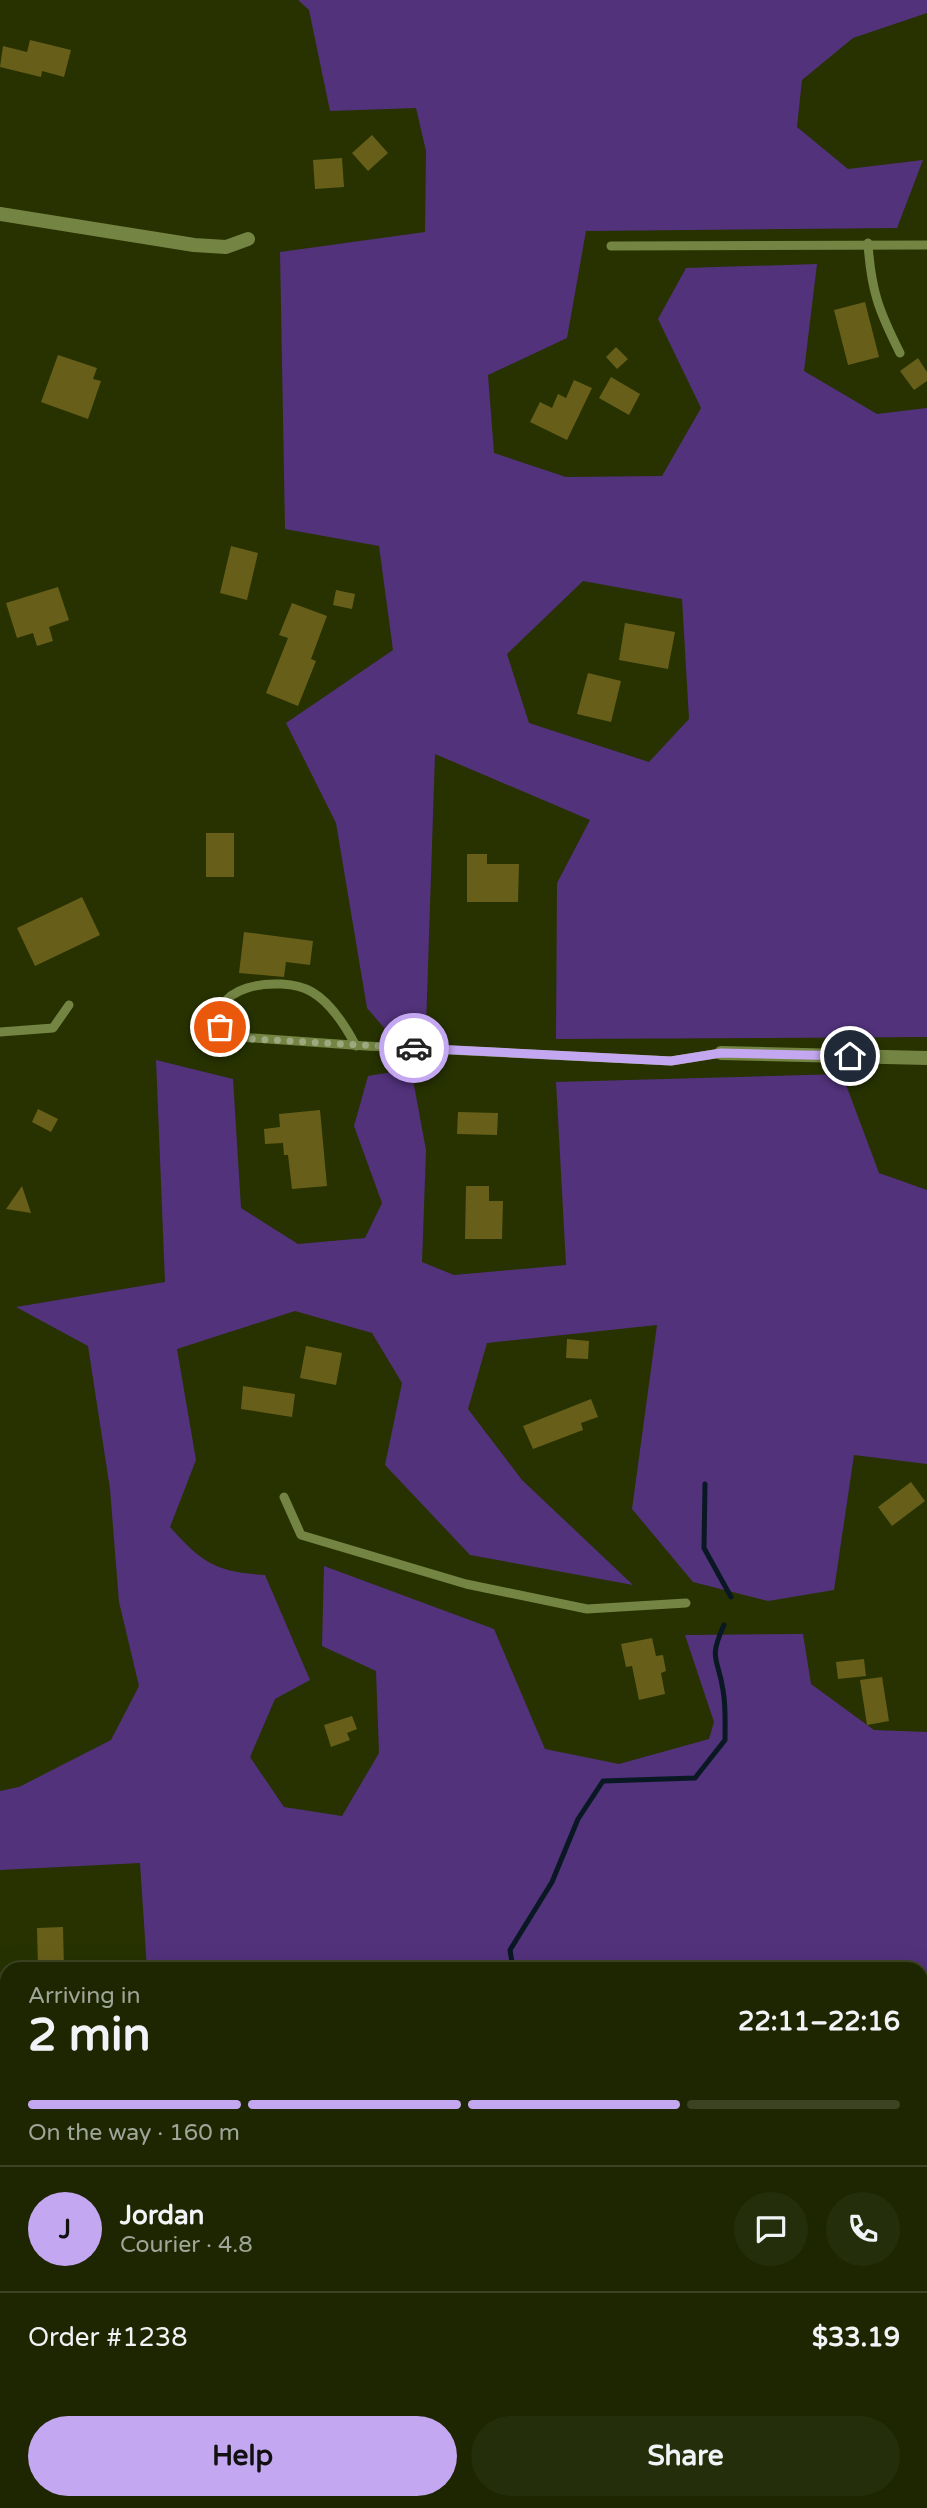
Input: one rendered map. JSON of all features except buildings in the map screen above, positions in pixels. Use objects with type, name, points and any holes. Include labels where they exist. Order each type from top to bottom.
[{"type":"street","points":[[0,214],[194,245],[226,247],[248,239]]},
{"type":"street","points":[[721,1053],[927,1058]]},
{"type":"lane","points":[[611,246],[869,243],[927,245]]},
{"type":"lane","points":[[869,243],[870,281],[881,316],[900,353]]},
{"type":"lane","points":[[356,1046],[322,999],[298,986],[258,984],[242,989],[229,998],[220,1017],[220,1027],[225,1036],[356,1046],[671,1061],[721,1053]]},
{"type":"lane","points":[[0,1032],[54,1028],[69,1005]]},
{"type":"lane","points":[[284,1497],[301,1535],[466,1584],[587,1609],[686,1603]]},
{"type":"shaded area","points":[[298,0],[927,0],[927,13],[853,38],[802,80],[797,127],[848,169],[923,160],[897,228],[586,231],[567,338],[488,375],[494,453],[566,477],[662,476],[701,408],[658,319],[686,268],[817,264],[804,371],[877,414],[927,408],[927,1037],[556,1039],[557,883],[590,820],[435,754],[426,1027],[385,1029],[367,1008],[336,823],[286,723],[393,650],[379,546],[285,529],[280,252],[425,232],[426,151],[416,108],[330,111],[309,10]],"holes":[[[583,581],[682,599],[689,719],[649,762],[529,723],[507,654]]]},
{"type":"shaded area","points":[[156,1060],[233,1079],[241,1208],[298,1244],[365,1238],[382,1203],[354,1126],[368,1076],[411,1069],[426,1150],[422,1262],[454,1275],[566,1265],[556,1082],[842,1074],[879,1173],[927,1190],[927,1464],[854,1455],[834,1590],[768,1601],[693,1582],[632,1509],[657,1325],[487,1343],[468,1409],[522,1480],[633,1585],[470,1555],[385,1465],[402,1383],[372,1333],[295,1311],[177,1349],[196,1460],[170,1527],[191,1549],[211,1563],[234,1571],[265,1575],[310,1680],[275,1699],[250,1757],[284,1807],[342,1816],[379,1753],[376,1671],[322,1646],[324,1566],[494,1629],[545,1749],[619,1764],[709,1739],[714,1722],[685,1635],[803,1634],[811,1684],[874,1730],[927,1732],[927,1962],[147,1962],[140,1863],[0,1870],[0,1791],[19,1787],[111,1740],[139,1686],[119,1602],[110,1489],[88,1346],[16,1307],[165,1282]]},
{"type":"waterway","points":[[705,1484],[704,1548],[731,1597]]},
{"type":"waterway","points":[[512,1962],[510,1950],[552,1882],[578,1819],[603,1781],[695,1778],[725,1740],[724,1696],[715,1652],[724,1625]]},
{"type":"way so far","points":[[220,1027],[225,1036],[235,1038],[414,1048]]},
{"type":"route","points":[[414,1048],[671,1061],[721,1053],[850,1056]]}]
